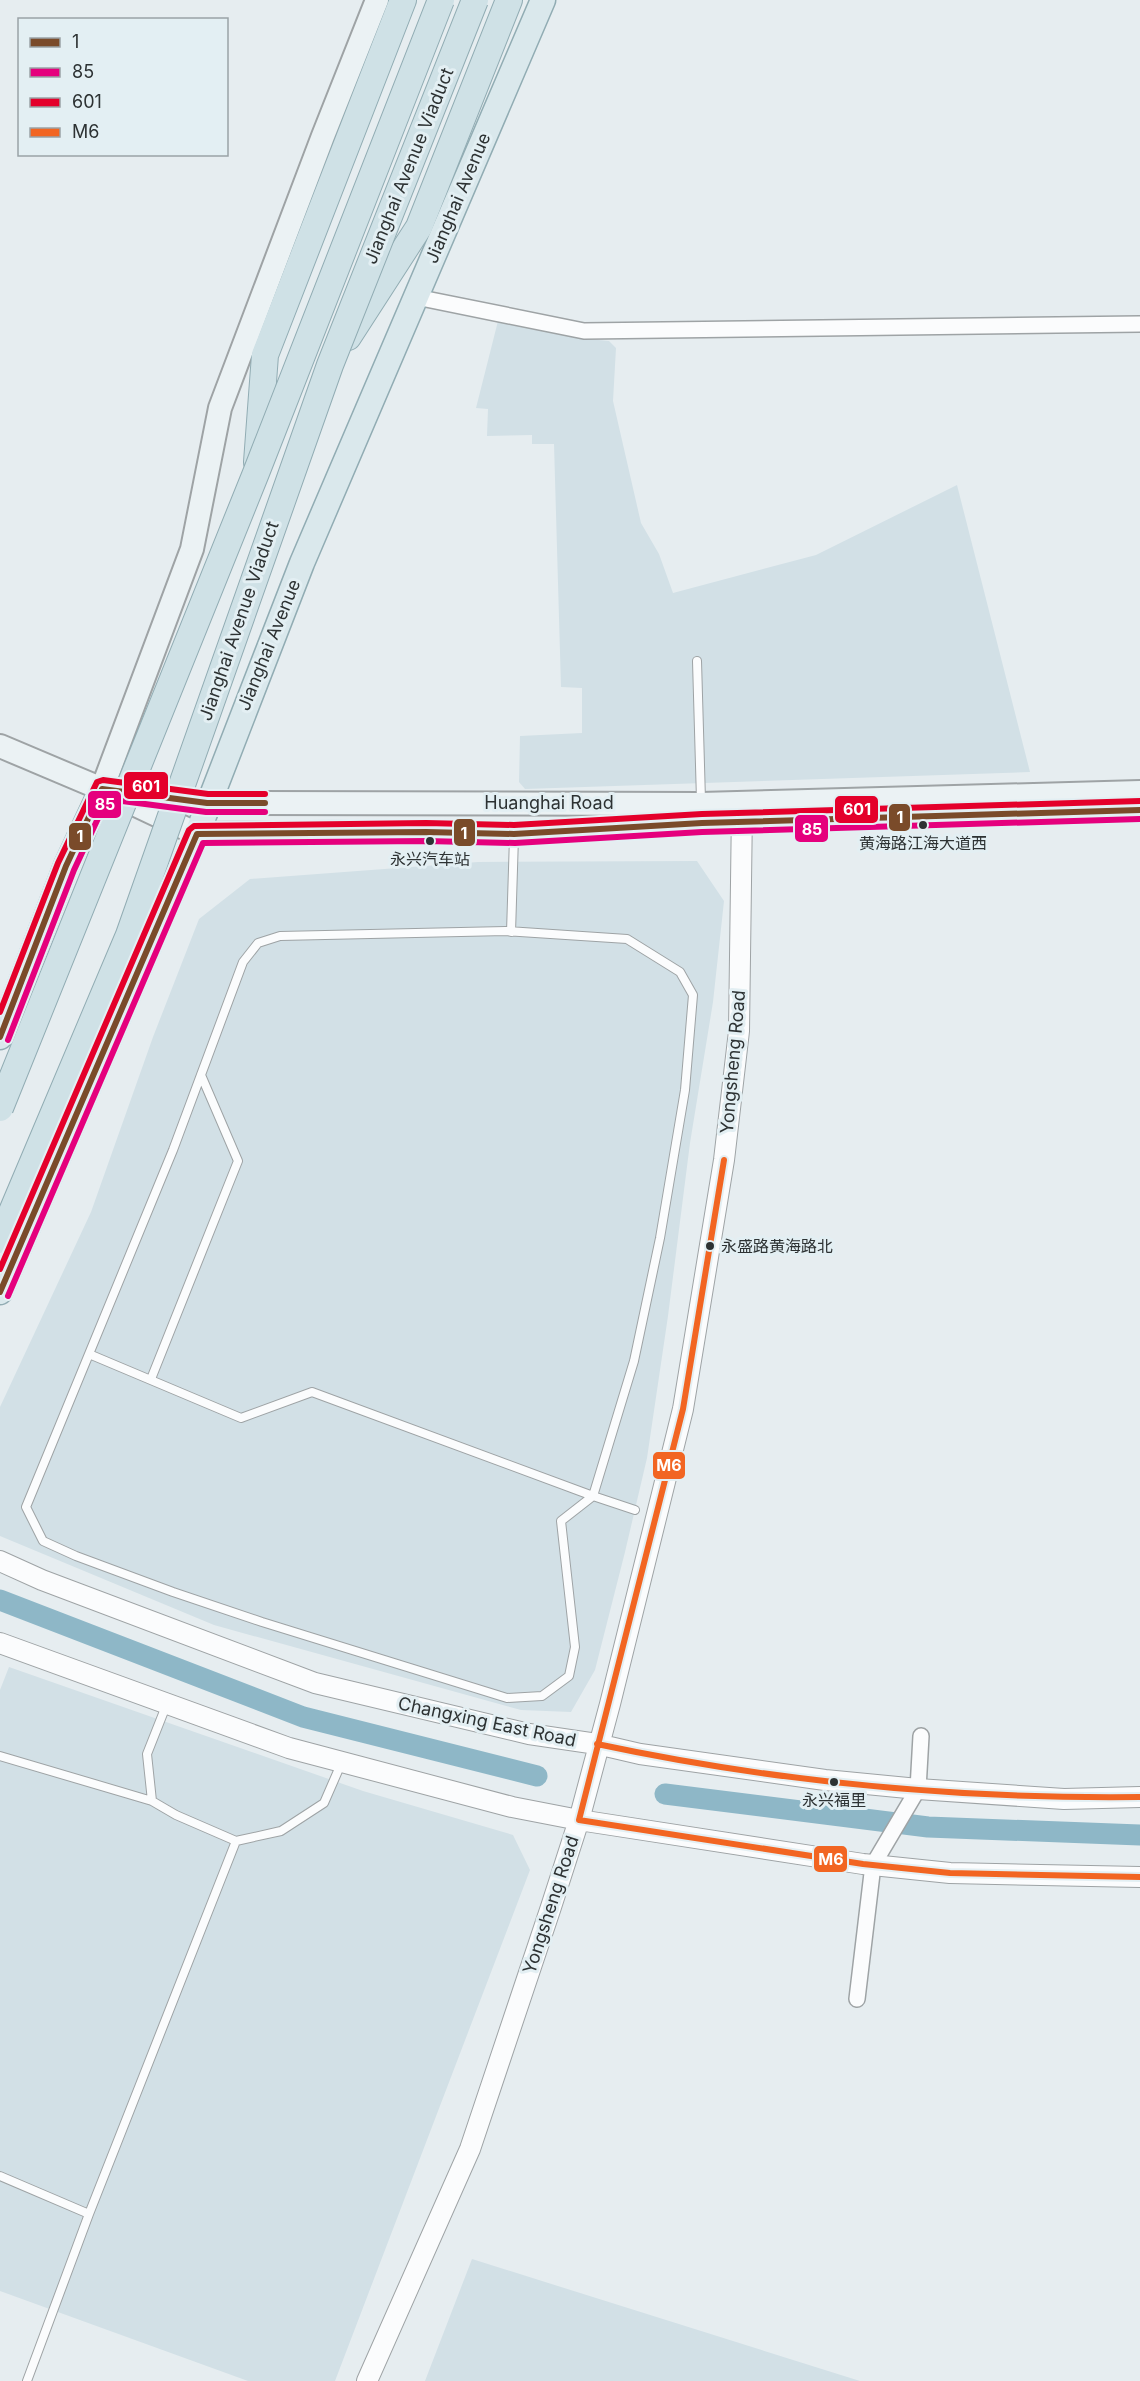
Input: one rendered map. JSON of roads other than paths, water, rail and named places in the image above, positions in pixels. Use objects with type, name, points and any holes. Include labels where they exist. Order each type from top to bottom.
[{"type":"highway","points":[[256,473],[264,355],[403,0]]},
{"type":"highway","name":"Jianghai Avenue Viaduct","points":[[0,1108],[256,473],[441,0]]},
{"type":"highway","name":"Jianghai Avenue Viaduct","points":[[0,1240],[129,935],[330,365],[475,0]]},
{"type":"highway","points":[[330,365],[419,227],[509,0]]},
{"type":"main road","points":[[0,1037],[66,866],[102,789],[192,549],[220,408],[377,0]]},
{"type":"main road","name":"Jianghai Avenue","points":[[0,1292],[197,834],[207,803],[302,563],[543,0]]},
{"type":"main road","name":"Huanghai Road","points":[[0,746],[102,789],[197,834],[426,832],[514,834],[702,813]]},
{"type":"main road","name":"Huanghai Road","points":[[102,789],[207,803],[702,813],[1140,810]]},
{"type":"main road","name":"Huanghai Road","points":[[742,813],[1140,792]]},
{"type":"street","points":[[416,297],[584,331],[1140,324]]},
{"type":"street","name":"Yongsheng Road","points":[[367,2381],[470,2149],[579,1820],[597,1744],[610,1704],[682,1409],[724,1160],[739,1031],[742,813]]},
{"type":"street","name":"Changxing East Road","points":[[0,1561],[53,1584],[315,1683],[529,1734],[597,1744],[640,1754],[778,1774],[918,1789],[1064,1799],[1140,1797]]},
{"type":"street","points":[[0,1643],[289,1748],[512,1807],[579,1820],[873,1865],[950,1873],[1140,1877]]},
{"type":"street","points":[[857,1999],[873,1865],[918,1789],[921,1736]]},
{"type":"lane","points":[[697,661],[702,813]]},
{"type":"lane","points":[[511,932],[514,834]]},
{"type":"lane","points":[[511,932],[627,939],[680,972],[693,995],[685,1090],[660,1238],[634,1361],[593,1497],[561,1521],[575,1647],[569,1676],[542,1696],[507,1698],[172,1592],[76,1556],[43,1541],[26,1507],[201,1075],[243,962],[258,943],[280,936],[511,932]]},
{"type":"lane","points":[[151,1379],[238,1161],[201,1075]]},
{"type":"lane","points":[[89,1354],[241,1418],[312,1392],[593,1497],[635,1510]]},
{"type":"lane","points":[[152,1801],[147,1754],[167,1704]]},
{"type":"lane","points":[[0,1756],[152,1801],[177,1815],[236,1840],[281,1831],[324,1803],[342,1762]]},
{"type":"lane","points":[[27,2381],[89,2214],[236,1840]]},
{"type":"lane","points":[[0,2176],[89,2214]]},
{"type":"waterway","points":[[0,1600],[303,1717],[537,1776]]},
{"type":"waterway","points":[[665,1794],[928,1827],[1140,1835]]},
{"type":"place","name":"黄海路江海大道西","points":[[923,825]]},
{"type":"place","name":"永兴汽车站","points":[[430,841]]},
{"type":"place","name":"永盛路黄海路北","points":[[710,1246]]},
{"type":"place","name":"永兴福里","points":[[834,1782]]}]
